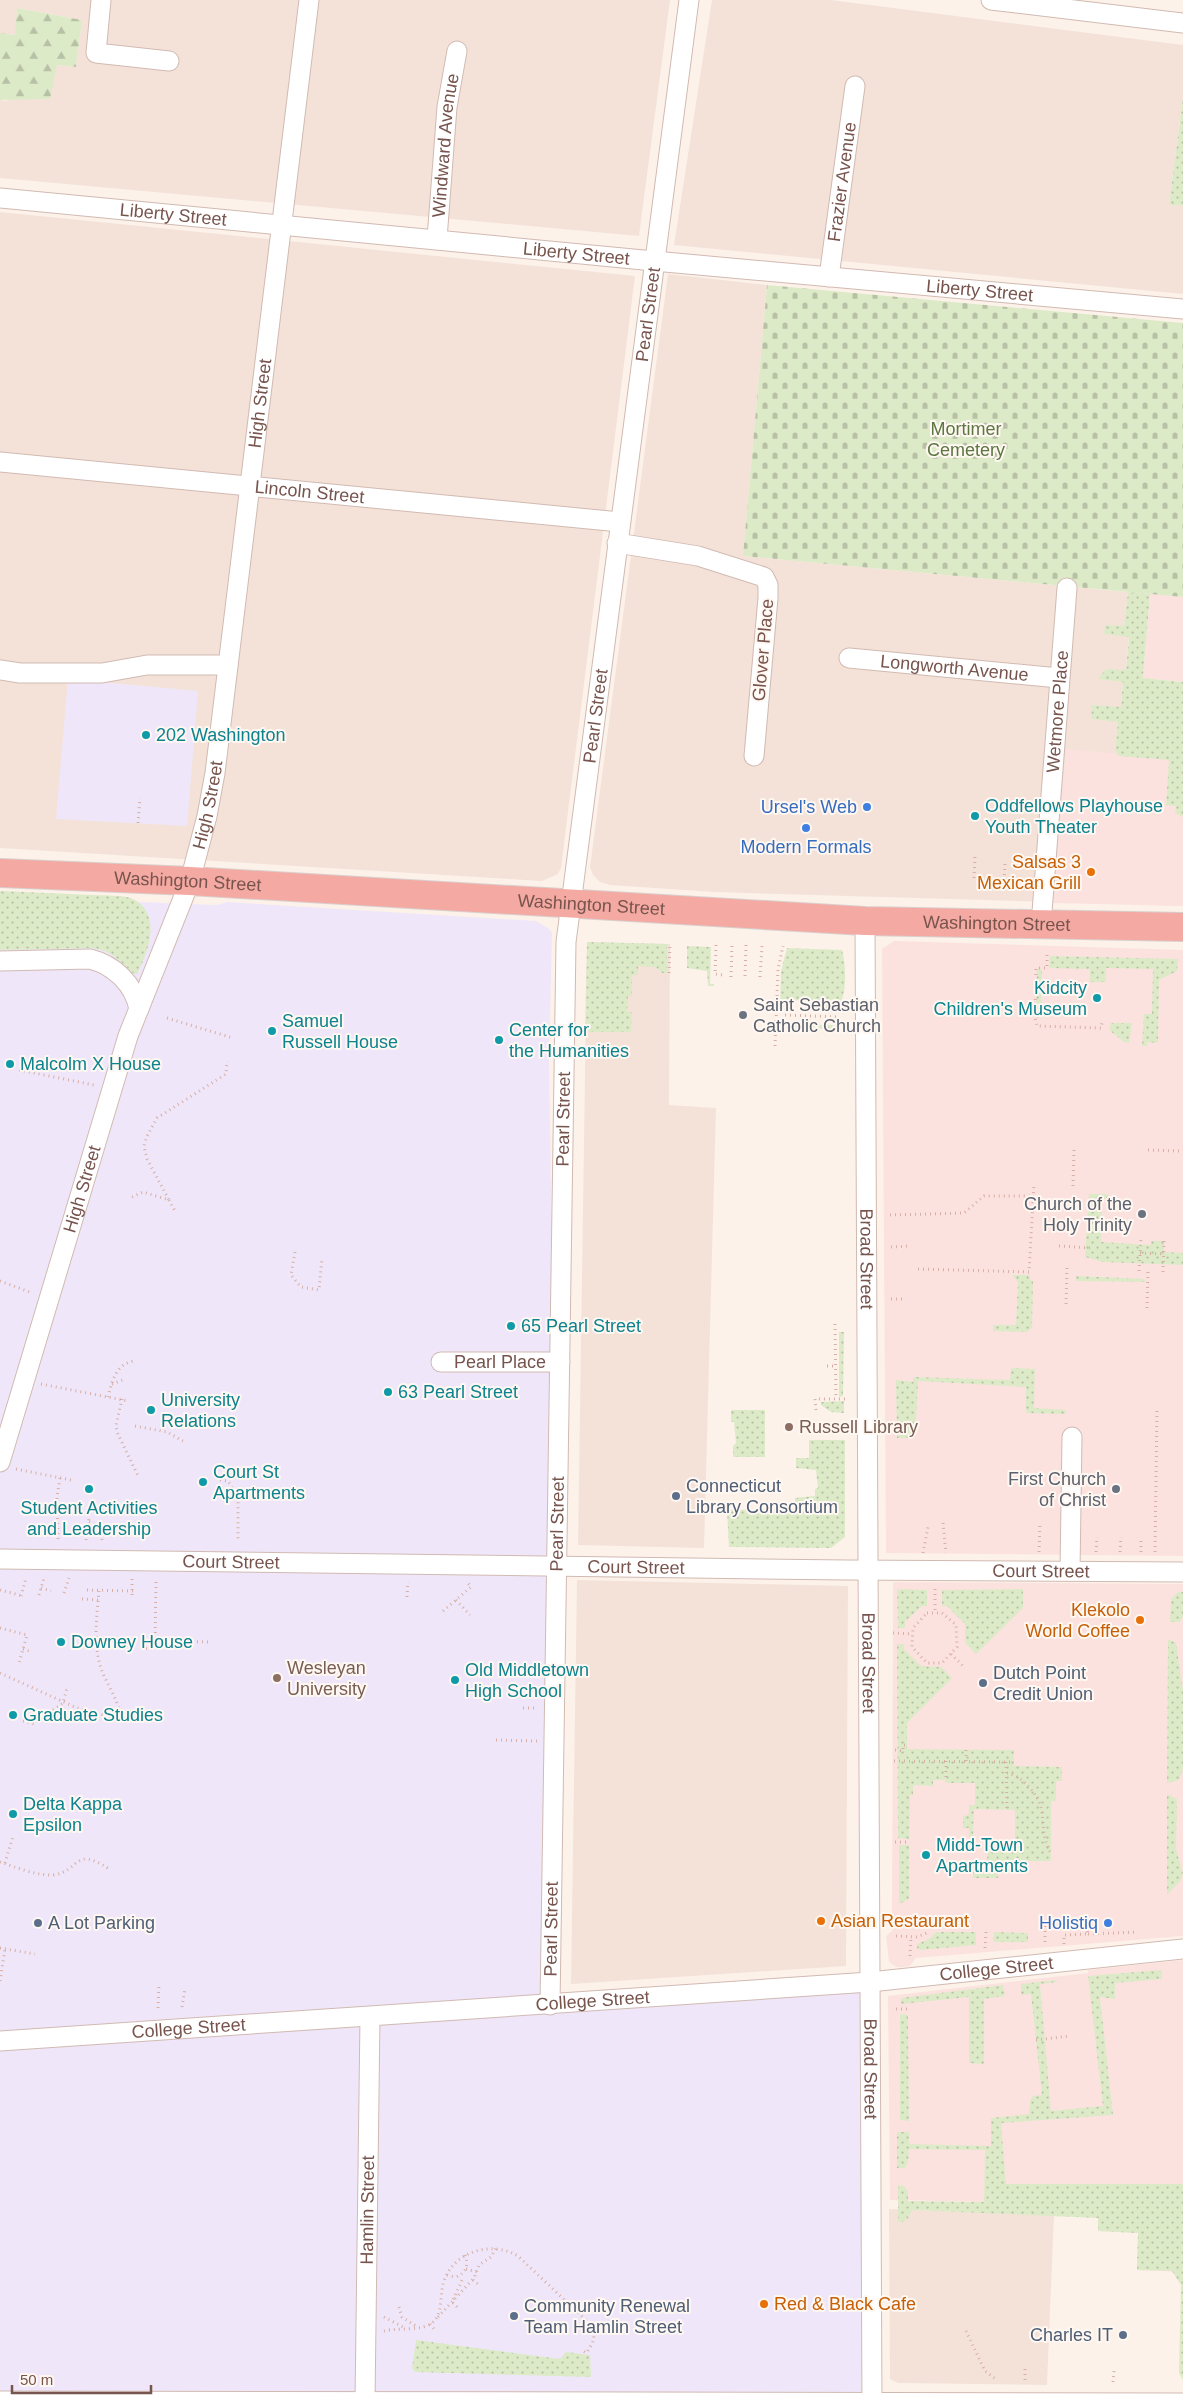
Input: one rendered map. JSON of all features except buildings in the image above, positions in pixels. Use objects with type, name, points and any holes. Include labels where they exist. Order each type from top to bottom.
[{"type":"highway","name":"Washington Street","points":[[0,873],[190,882],[865,922],[1183,927]]},
{"type":"street","points":[[101,0],[96,53],[169,61]]},
{"type":"street","name":"High Street","points":[[8,1466],[49,1299],[128,1036],[190,882],[207,816],[228,665],[283,225],[309,0]]},
{"type":"street","name":"Pearl Street","points":[[550,2005],[566,942],[689,0]]},
{"type":"street","points":[[991,0],[1183,23]]},
{"type":"street","name":"Windward Avenue","points":[[437,239],[447,107],[457,51]]},
{"type":"street","name":"Frazier Avenue","points":[[829,277],[855,86]]},
{"type":"street","name":"Liberty Street","points":[[0,198],[654,261],[1183,308]]},
{"type":"street","name":"Lincoln Street","points":[[0,462],[620,522]]},
{"type":"street","name":"Glover Place","points":[[617,543],[698,556],[764,577],[768,585],[768,598],[754,756]]},
{"type":"street","name":"Wetmore Place","points":[[1041,925],[1067,588]]},
{"type":"street","name":"Longworth Avenue","points":[[849,658],[1059,678]]},
{"type":"street","points":[[0,670],[20,673],[102,673],[147,665],[228,665]]},
{"type":"street","name":"Broad Street","points":[[865,922],[872,2404]]},
{"type":"street","points":[[0,961],[90,959],[104,962],[130,986],[136,996],[139,1009]]},
{"type":"street","name":"Pearl Place","points":[[441,1362],[560,1362]]},
{"type":"street","points":[[1070,1571],[1072,1437]]},
{"type":"street","name":"Court Street","points":[[0,1559],[1183,1572]]},
{"type":"street","name":"College Street","points":[[0,2041],[870,1982],[1183,1949]]},
{"type":"street","name":"Hamlin Street","points":[[365,2401],[370,2017]]},
{"type":"street","points":[[0,2400],[749,2404],[1183,2403]]},
{"type":"path","points":[[138,823],[140,798]]},
{"type":"path","points":[[974,878],[975,856]]},
{"type":"path","points":[[1004,880],[1005,864]]},
{"type":"path","points":[[668,973],[670,944]]},
{"type":"path","points":[[716,945],[715,974],[723,975]]},
{"type":"path","points":[[731,977],[732,945]]},
{"type":"path","points":[[744,976],[746,945]]},
{"type":"path","points":[[760,977],[762,946]]},
{"type":"path","points":[[775,1046],[778,969],[782,946]]},
{"type":"path","points":[[1047,955],[1047,968],[1036,968],[1035,1016],[1037,1026],[1101,1028],[1102,1023]]},
{"type":"path","points":[[785,1015],[839,1017]]},
{"type":"path","points":[[167,1018],[233,1038]]},
{"type":"path","points":[[176,1213],[146,1159],[144,1146],[146,1136],[157,1118],[226,1074],[227,1061]]},
{"type":"path","points":[[19,1070],[98,1086]]},
{"type":"path","points":[[1073,1186],[1074,1148]]},
{"type":"path","points":[[1148,1150],[1179,1151]]},
{"type":"path","points":[[918,1269],[1029,1272],[1034,1185]]},
{"type":"path","points":[[132,1197],[143,1192],[168,1200]]},
{"type":"path","points":[[890,1215],[964,1213],[984,1196],[1034,1196]]},
{"type":"path","points":[[1033,1207],[1061,1209]]},
{"type":"path","points":[[1140,1271],[1141,1238]]},
{"type":"path","points":[[1163,1272],[1164,1241]]},
{"type":"path","points":[[890,1247],[909,1246]]},
{"type":"path","points":[[1059,1246],[1092,1248]]},
{"type":"path","points":[[295,1252],[291,1270],[293,1279],[301,1287],[319,1291],[322,1258]]},
{"type":"path","points":[[1140,1253],[1164,1254]]},
{"type":"path","points":[[1066,1304],[1067,1268]]},
{"type":"path","points":[[1147,1308],[1148,1272]]},
{"type":"path","points":[[0,1281],[49,1299]]},
{"type":"path","points":[[891,1299],[904,1299]]},
{"type":"path","points":[[835,1324],[836,1399]]},
{"type":"path","points":[[108,1397],[120,1367],[134,1360]]},
{"type":"path","points":[[827,1366],[835,1366]]},
{"type":"path","points":[[112,1384],[124,1379]]},
{"type":"path","points":[[41,1384],[128,1401]]},
{"type":"path","points":[[122,1399],[116,1425],[117,1432],[139,1478]]},
{"type":"path","points":[[816,1410],[816,1399],[847,1399]]},
{"type":"path","points":[[1155,1552],[1157,1408]]},
{"type":"path","points":[[135,1426],[167,1432],[183,1441]]},
{"type":"path","points":[[812,1431],[847,1432]]},
{"type":"path","points":[[8,1466],[71,1480]]},
{"type":"path","points":[[58,1539],[57,1497],[60,1478]]},
{"type":"path","points":[[220,1480],[228,1481],[234,1491],[258,1491]]},
{"type":"path","points":[[238,1491],[238,1542]]},
{"type":"path","points":[[86,1540],[89,1521],[102,1527],[102,1540]]},
{"type":"path","points":[[1039,1552],[1040,1522]]},
{"type":"path","points":[[943,1523],[946,1553]]},
{"type":"path","points":[[923,1553],[928,1527]]},
{"type":"path","points":[[1096,1552],[1097,1537]]},
{"type":"path","points":[[1120,1552],[1121,1537]]},
{"type":"path","points":[[1140,1537],[1140,1552]]},
{"type":"path","points":[[0,1590],[22,1596],[27,1575]]},
{"type":"path","points":[[39,1595],[45,1575]]},
{"type":"path","points":[[64,1594],[70,1575]]},
{"type":"path","points":[[132,1576],[132,1599]]},
{"type":"path","points":[[141,1648],[155,1649],[156,1576]]},
{"type":"path","points":[[443,1612],[471,1586],[464,1579]]},
{"type":"path","points":[[935,1585],[935,1613]]},
{"type":"path","points":[[407,1597],[408,1586]]},
{"type":"path","points":[[41,1588],[51,1591]]},
{"type":"path","points":[[87,1590],[132,1591]]},
{"type":"path","points":[[99,1590],[96,1640],[100,1664],[120,1710],[120,1719]]},
{"type":"path","points":[[82,1599],[99,1600]]},
{"type":"path","points":[[456,1600],[470,1615]]},
{"type":"path","points":[[927,1613],[942,1613],[956,1626],[957,1647],[942,1663],[927,1663],[912,1647],[912,1634],[913,1628],[927,1613]]},
{"type":"path","points":[[0,1628],[27,1635],[19,1663]]},
{"type":"path","points":[[894,1633],[912,1634]]},
{"type":"path","points":[[167,1641],[211,1642]]},
{"type":"path","points":[[23,1649],[32,1652]]},
{"type":"path","points":[[951,1654],[964,1666]]},
{"type":"path","points":[[0,1673],[63,1703],[120,1719],[145,1720]]},
{"type":"path","points":[[23,1721],[34,1724],[63,1703],[68,1688]]},
{"type":"path","points":[[523,1708],[538,1708]]},
{"type":"path","points":[[496,1740],[538,1740]]},
{"type":"path","points":[[894,1750],[903,1751],[903,1745],[907,1745]]},
{"type":"path","points":[[966,1749],[966,1762]]},
{"type":"path","points":[[894,1761],[1013,1762]]},
{"type":"path","points":[[946,1761],[946,1781]]},
{"type":"path","points":[[1006,1762],[1006,1810]]},
{"type":"path","points":[[1006,1773],[1018,1776],[1036,1797],[1040,1807],[1042,1832],[1051,1854]]},
{"type":"path","points":[[5,1863],[13,1836]]},
{"type":"path","points":[[895,1842],[909,1842]]},
{"type":"path","points":[[0,1862],[46,1875],[56,1874],[82,1859],[90,1858],[109,1869]]},
{"type":"path","points":[[1045,1926],[1045,1945]]},
{"type":"path","points":[[906,1936],[909,1932]]},
{"type":"path","points":[[896,1936],[911,1936],[929,1932]]},
{"type":"path","points":[[985,1948],[986,1932]]},
{"type":"path","points":[[1064,1945],[1064,1935],[1087,1932],[1138,1932]]},
{"type":"path","points":[[910,1956],[911,1936]]},
{"type":"path","points":[[0,1948],[36,1954]]},
{"type":"path","points":[[0,1981],[5,1949]]},
{"type":"path","points":[[158,2008],[160,1984]]},
{"type":"path","points":[[182,2007],[185,1989]]},
{"type":"path","points":[[896,2009],[908,2009]]},
{"type":"path","points":[[1036,2040],[1070,2036]]},
{"type":"path","points":[[471,2270],[491,2257],[496,2248]]},
{"type":"path","points":[[437,2317],[447,2275],[465,2256],[474,2251],[496,2248],[508,2250],[518,2256],[591,2325],[594,2340],[586,2353],[582,2350]]},
{"type":"path","points":[[460,2276],[466,2269],[465,2256]]},
{"type":"path","points":[[384,2331],[430,2324],[473,2280],[479,2265]]},
{"type":"path","points":[[466,2269],[477,2272]]},
{"type":"path","points":[[447,2275],[460,2276]]},
{"type":"path","points":[[460,2276],[466,2287]]},
{"type":"path","points":[[452,2302],[462,2280]]},
{"type":"path","points":[[473,2280],[478,2284]]},
{"type":"path","points":[[452,2302],[457,2307]]},
{"type":"path","points":[[399,2307],[402,2317],[417,2327]]},
{"type":"path","points":[[384,2317],[403,2327]]},
{"type":"path","points":[[430,2324],[435,2330]]},
{"type":"path","points":[[966,2331],[985,2371],[997,2380]]},
{"type":"path","points":[[1025,2369],[1025,2380]]},
{"type":"path","points":[[1113,2382],[1114,2372]]},
{"type":"shaded area","points":[[0,0],[670,0],[639,236],[0,178],[0,100],[6,101],[57,65],[76,67],[82,20],[17,8],[16,35],[0,33]]},
{"type":"shaded area","points":[[712,0],[831,0],[1183,45],[1183,97],[1169,205],[1183,206],[1183,294],[674,245]]},
{"type":"shaded area","points":[[0,212],[635,276],[561,868],[558,874],[542,881],[0,848]]},
{"type":"shaded area","points":[[668,274],[767,285],[743,556],[1128,592],[1124,627],[1105,634],[1129,636],[1126,670],[1099,679],[1123,681],[1121,707],[1092,719],[1118,722],[1115,750],[1183,817],[1183,906],[714,892],[610,885],[600,882],[593,875],[590,867]]},
{"type":"shaded area","points":[[1150,594],[1183,597],[1183,682],[1143,678]]},
{"type":"shaded area","points":[[68,679],[198,691],[187,826],[56,819]]},
{"type":"shaded area","points":[[1183,735],[1183,906],[1053,903],[1066,749],[1169,759]]},
{"type":"shaded area","name":"Wesleyan University","points":[[0,891],[128,898],[137,902],[217,905],[227,902],[536,921],[548,928],[552,933],[549,1062],[557,1567],[550,2005],[870,1982],[865,2405],[0,2405]]},
{"type":"shaded area","points":[[894,941],[1183,950],[1183,1556],[886,1553],[882,949]]},
{"type":"shaded area","points":[[587,942],[670,944],[669,1105],[716,1108],[704,1548],[578,1545]]},
{"type":"shaded area","points":[[577,1580],[848,1586],[846,1966],[571,1984]]},
{"type":"shaded area","points":[[893,1582],[1183,1584],[1183,1936],[916,1958],[910,1966],[903,1967],[896,1967],[889,1962],[886,1936],[892,1931]]},
{"type":"shaded area","points":[[1183,1960],[1183,2272],[1137,2270],[1138,2233],[1102,2231],[1098,2197],[984,2202],[890,2200],[888,1996],[1088,1973],[1088,1970]]},
{"type":"shaded area","points":[[889,2209],[1054,2215],[1047,2385],[898,2383],[890,2379]]},
{"type":"green space","points":[[17,8],[82,20],[76,67],[57,65],[50,99],[0,100],[0,33],[15,35]]},
{"type":"green space","points":[[1183,97],[1183,206],[1169,205]]},
{"type":"green space","name":"Mortimer Cemetery","points":[[767,285],[1183,323],[1183,597],[743,556]]},
{"type":"green space","points":[[1128,592],[1150,594],[1143,678],[1183,682],[1183,817],[1175,813],[1176,806],[1166,805],[1169,760],[1119,756],[1115,750],[1118,722],[1091,719],[1092,705],[1121,707],[1123,682],[1098,679],[1106,669],[1126,670],[1129,637],[1104,634],[1105,625],[1124,626]]},
{"type":"green space","points":[[0,891],[114,896],[135,900],[148,915],[150,925],[148,946],[137,974],[134,974],[114,956],[105,951],[92,948],[0,950]]},
{"type":"green space","points":[[587,942],[667,944],[667,973],[662,973],[656,967],[638,966],[638,975],[632,975],[632,996],[628,996],[627,1012],[632,1012],[631,1032],[585,1032]]},
{"type":"green space","points":[[687,946],[711,947],[710,984],[714,984],[714,986],[708,986],[707,971],[687,968]]},
{"type":"green space","points":[[787,948],[842,950],[845,970],[844,992],[840,1005],[834,1007],[833,1012],[807,1011],[807,1003],[798,1000],[790,1002],[790,1011],[780,1010],[781,971]]},
{"type":"green space","points":[[1050,956],[1178,959],[1177,971],[1159,980],[1158,1043],[1147,1042],[1147,1046],[1142,1046],[1144,1014],[1152,1014],[1153,969],[1106,968],[1106,982],[1090,982],[1090,969],[1049,968]]},
{"type":"green space","points":[[1037,969],[1042,969],[1041,1018],[1036,1017]]},
{"type":"green space","points":[[779,1023],[806,1026],[806,1024],[833,1025],[836,1030],[779,1026]]},
{"type":"green space","points":[[1111,1023],[1132,1023],[1129,1043],[1124,1042],[1109,1030]]},
{"type":"green space","points":[[1089,1194],[1108,1194],[1108,1198],[1102,1199],[1101,1242],[1151,1245],[1151,1241],[1164,1241],[1164,1252],[1183,1253],[1183,1265],[1103,1262],[1085,1257]]},
{"type":"green space","points":[[1012,1275],[1030,1275],[1030,1280],[1033,1281],[1032,1328],[1027,1332],[993,1331],[993,1325],[1016,1325],[1018,1282]]},
{"type":"green space","points":[[1076,1276],[1144,1279],[1146,1282],[1076,1281]]},
{"type":"green space","points":[[839,1332],[844,1332],[843,1396],[839,1397]]},
{"type":"green space","points":[[1011,1368],[1035,1369],[1034,1408],[1066,1410],[1066,1414],[1026,1413],[1026,1387],[918,1381],[915,1438],[897,1438],[896,1380],[913,1382],[913,1377],[1010,1380]]},
{"type":"green space","points":[[844,1401],[844,1413],[831,1412],[821,1405],[821,1402]]},
{"type":"green space","points":[[731,1410],[765,1410],[765,1457],[733,1457],[733,1446],[736,1443],[734,1422],[731,1422]]},
{"type":"green space","points":[[809,1440],[845,1440],[845,1537],[831,1548],[729,1547],[727,1510],[795,1509],[795,1498],[815,1496],[815,1489],[818,1488],[816,1470],[796,1468],[796,1458],[809,1458]]},
{"type":"green space","points":[[897,1589],[927,1590],[927,1606],[922,1606],[905,1622],[905,1628],[898,1628]]},
{"type":"green space","points":[[1023,1589],[1023,1608],[976,1654],[965,1643],[965,1624],[947,1606],[942,1606],[942,1590]]},
{"type":"green space","points":[[1178,1592],[1183,1592],[1183,1617],[1180,1622],[1170,1622],[1171,1599]]},
{"type":"green space","points":[[1168,1639],[1176,1643],[1183,1690],[1183,1769],[1179,1780],[1167,1783]]},
{"type":"green space","points":[[897,1644],[904,1644],[904,1649],[921,1666],[941,1667],[952,1678],[907,1723],[907,1749],[1014,1750],[1014,1766],[1062,1767],[1062,1781],[1056,1781],[1056,1801],[1051,1801],[1051,1861],[1028,1861],[1027,1873],[998,1873],[998,1878],[973,1878],[973,1872],[955,1872],[955,1863],[987,1863],[988,1848],[1015,1848],[1015,1810],[974,1809],[973,1837],[969,1837],[969,1828],[963,1828],[963,1816],[969,1815],[969,1805],[975,1805],[975,1783],[945,1783],[945,1780],[933,1780],[933,1786],[913,1785],[913,1795],[910,1795],[909,1839],[898,1838]]},
{"type":"green space","points":[[1167,1794],[1177,1799],[1176,1849],[1183,1874],[1181,1880],[1167,1895]]},
{"type":"green space","points":[[899,1845],[909,1845],[909,1899],[899,1904]]},
{"type":"green space","points":[[936,1932],[976,1932],[976,1945],[920,1950],[917,1948],[917,1944],[929,1939]]},
{"type":"green space","points":[[994,1932],[1028,1933],[1028,1942],[995,1942],[993,1940]]},
{"type":"green space","points":[[1161,1970],[1162,1979],[1115,1983],[1115,1999],[1100,1997],[1113,2115],[1001,2123],[1006,2184],[1183,2184],[1183,2380],[1179,2373],[1181,2285],[1172,2271],[1137,2270],[1138,2233],[1098,2231],[1098,2218],[912,2210],[908,2218],[903,2222],[898,2222],[898,2185],[904,2186],[908,2191],[908,2201],[984,2202],[985,2150],[909,2149],[908,2163],[905,2168],[897,2168],[897,2132],[909,2132],[909,2144],[991,2146],[991,2118],[1029,2114],[1030,2101],[1033,2096],[1042,2095],[1031,1994],[1021,1995],[1021,1984],[1056,1980],[1057,1982],[1040,1984],[1051,2111],[1103,2106],[1088,1976]]},
{"type":"green space","points":[[1003,1985],[1005,1996],[984,1999],[984,2064],[969,2063],[969,1997],[901,2004],[901,1998]]},
{"type":"green space","points":[[900,2014],[908,2015],[909,2121],[900,2120]]},
{"type":"green space","points":[[416,2340],[560,2359],[566,2352],[590,2355],[591,2377],[415,2372],[412,2368]]},
{"type":"place","name":"202 Washington","points":[[146,735]]},
{"type":"place","name":"Ursel's Web","points":[[867,807]]},
{"type":"place","name":"Oddfellows Playhouse Youth Theater","points":[[975,816]]},
{"type":"place","name":"Modern Formals","points":[[806,828]]},
{"type":"place","name":"Salsas 3 Mexican Grill","points":[[1091,872]]},
{"type":"place","name":"Kidcity Children's Museum","points":[[1097,998]]},
{"type":"place","name":"Saint Sebastian Catholic Church","points":[[743,1015]]},
{"type":"place","name":"Samuel Russell House","points":[[272,1031]]},
{"type":"place","name":"Center for the Humanities","points":[[499,1040]]},
{"type":"place","name":"Malcolm X House","points":[[10,1064]]},
{"type":"place","name":"Church of the Holy Trinity","points":[[1142,1214]]},
{"type":"place","name":"65 Pearl Street","points":[[511,1326]]},
{"type":"place","name":"63 Pearl Street","points":[[388,1392]]},
{"type":"place","name":"University Relations","points":[[151,1410]]},
{"type":"place","name":"Russell Library","points":[[789,1427]]},
{"type":"place","name":"Court St Apartments","points":[[203,1482]]},
{"type":"place","name":"Student Activities and Leadership","points":[[89,1489]]},
{"type":"place","name":"First Church of Christ","points":[[1116,1489]]},
{"type":"place","name":"Connecticut Library Consortium","points":[[676,1496]]},
{"type":"place","name":"Klekolo World Coffee","points":[[1140,1620]]},
{"type":"place","name":"Downey House","points":[[61,1642]]},
{"type":"place","name":"Wesleyan University","points":[[277,1678]]},
{"type":"place","name":"Old Middletown High School","points":[[455,1680]]},
{"type":"place","name":"Dutch Point Credit Union","points":[[983,1683]]},
{"type":"place","name":"Graduate Studies","points":[[13,1715]]},
{"type":"place","name":"Delta Kappa Epsilon","points":[[13,1814]]},
{"type":"place","name":"Midd-Town Apartments","points":[[926,1855]]},
{"type":"place","name":"Asian Restaurant","points":[[821,1921]]},
{"type":"place","name":"A Lot Parking","points":[[38,1923]]},
{"type":"place","name":"Holistiq","points":[[1108,1923]]},
{"type":"place","name":"Red & Black Cafe","points":[[764,2304]]},
{"type":"place","name":"Community Renewal Team Hamlin Street","points":[[514,2316]]},
{"type":"place","name":"Charles IT","points":[[1123,2335]]}]
